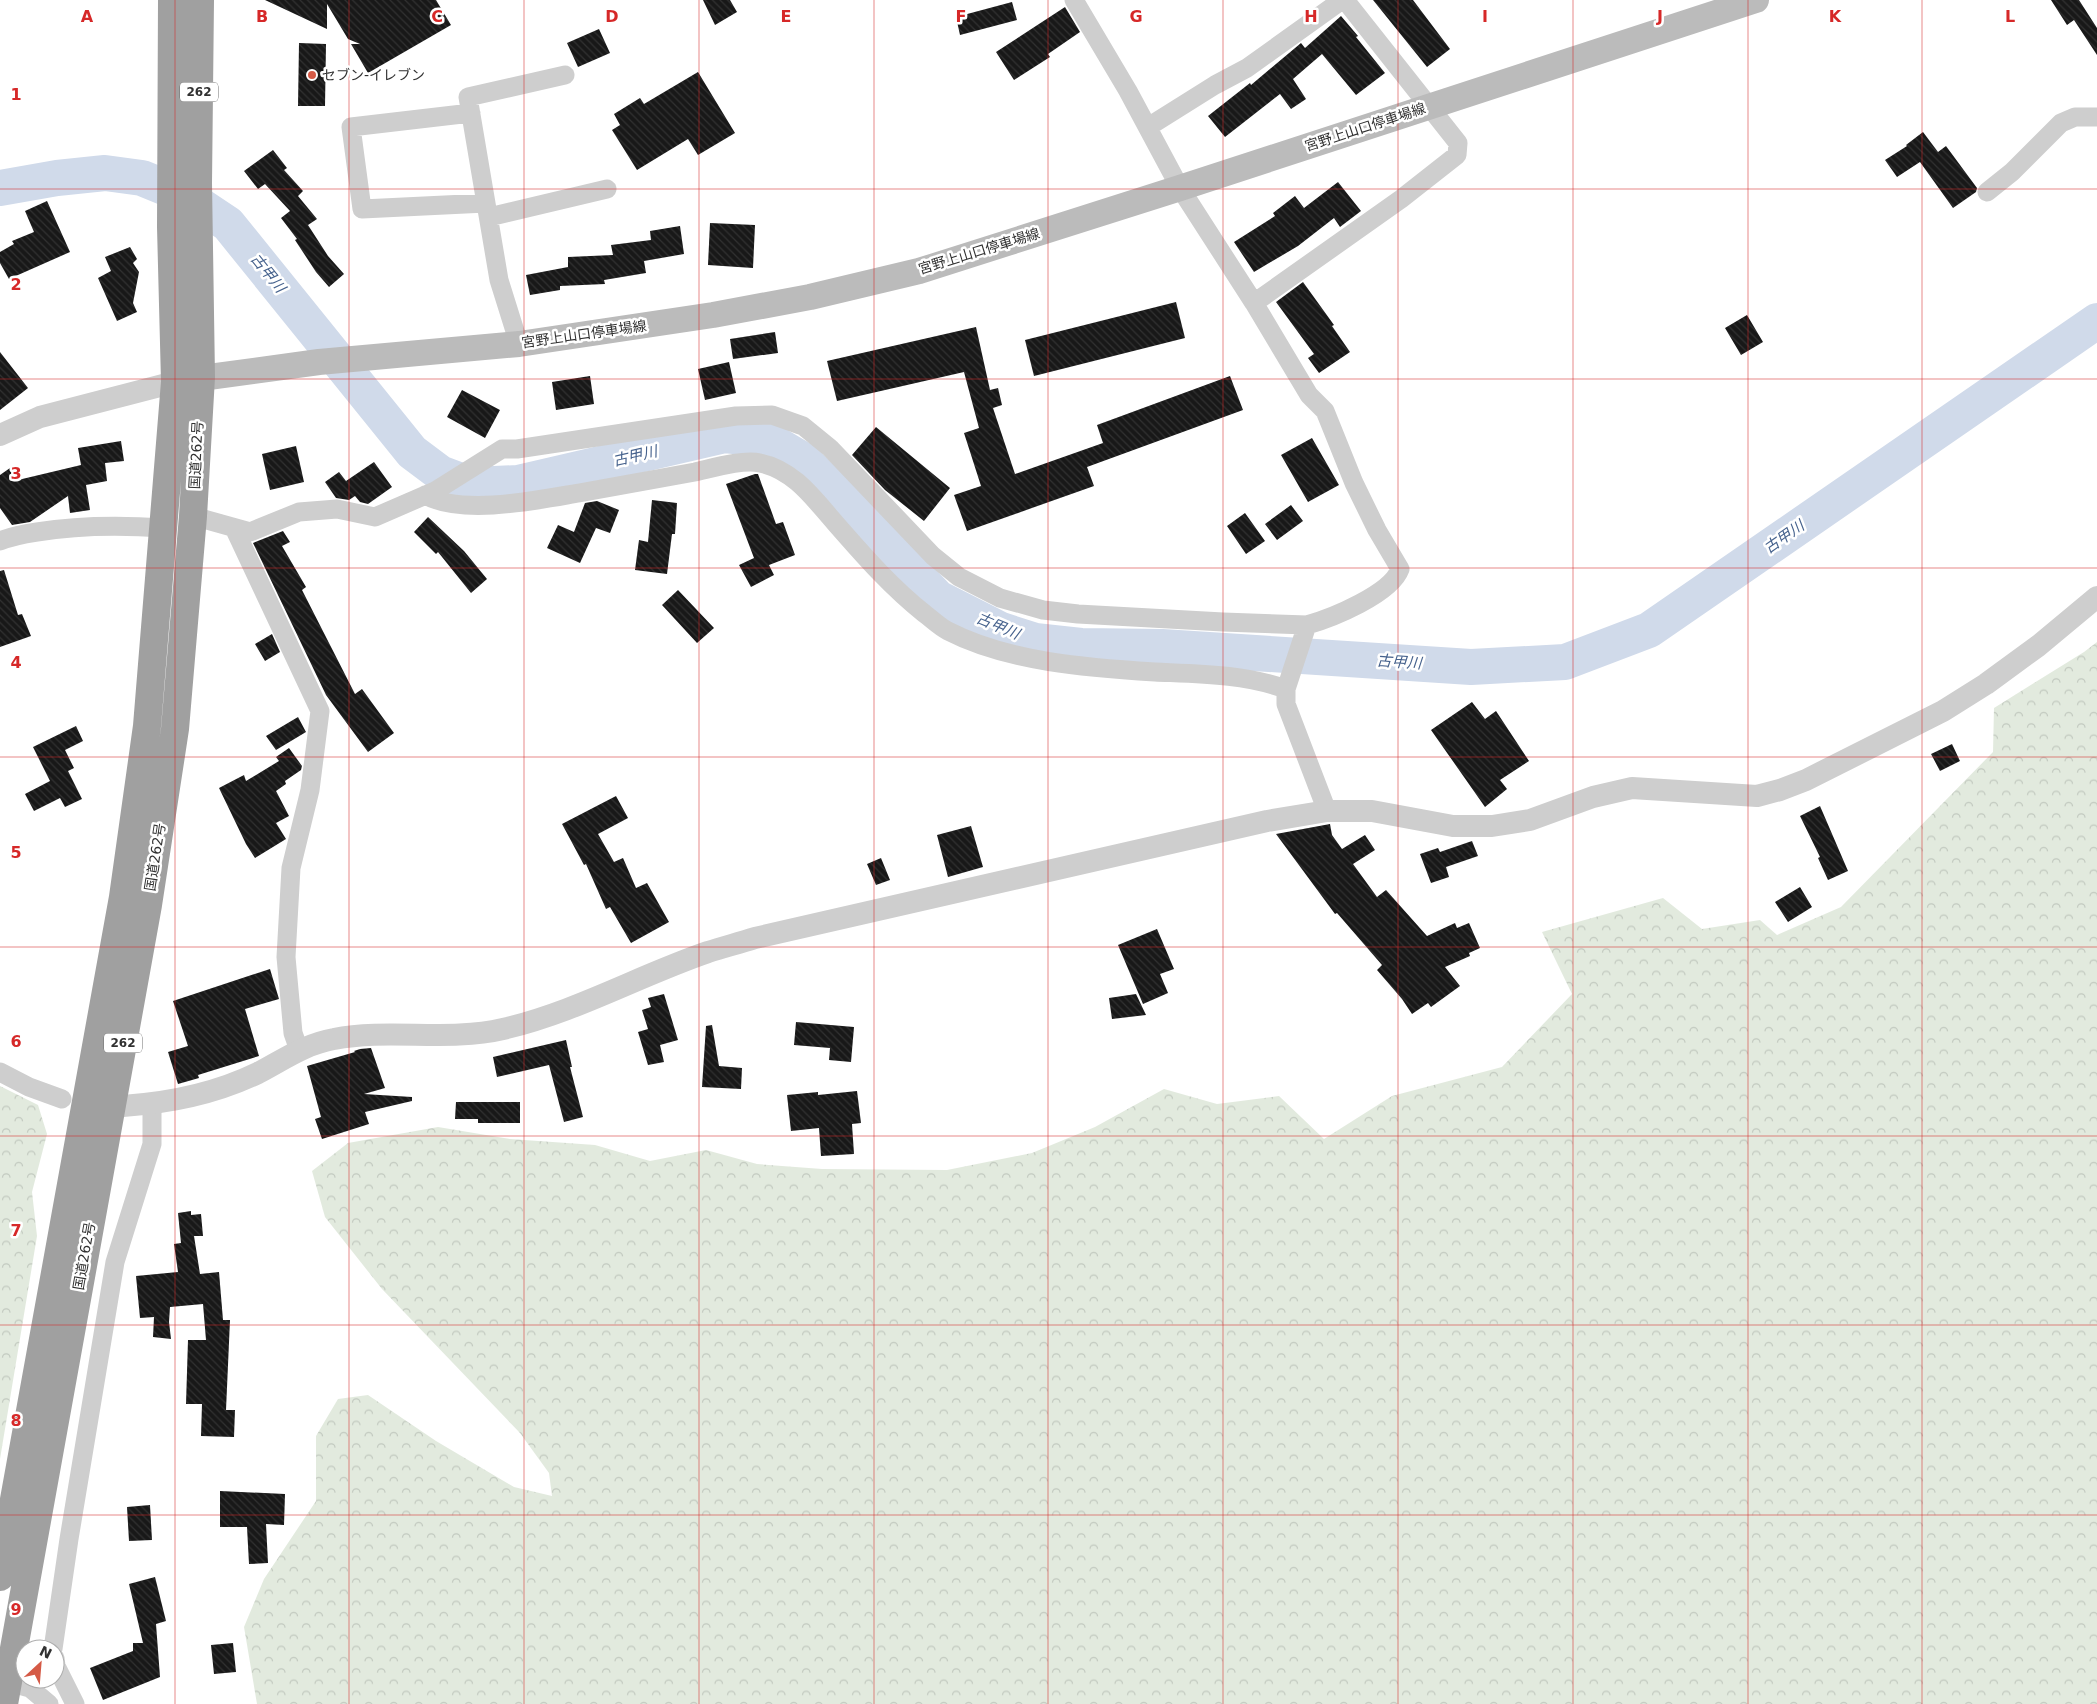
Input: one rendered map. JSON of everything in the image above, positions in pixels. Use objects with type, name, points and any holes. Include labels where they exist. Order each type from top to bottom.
[{"type":"highway","name":"国道262号","points":[[4,1689],[148,905],[175,729],[193,516],[188,380],[171,227],[172,0]]},
{"type":"highway","name":"国道262号","points":[[0,1577],[123,897],[147,726],[164,528],[188,380],[199,241],[200,0]]},
{"type":"main road","name":"宮野上山口停車場線","points":[[188,380],[373,356],[519,344],[713,315],[810,297],[919,271],[1756,0]]},
{"type":"street","points":[[193,516],[235,530],[250,532],[299,512],[337,509],[375,517],[430,493],[502,449],[517,449],[736,416],[772,415],[804,426],[830,448],[933,556],[959,577],[1000,598],[1043,610],[1069,613],[1224,622],[1305,629],[1327,620],[1374,595],[1396,578],[1400,569],[1377,530],[1354,483],[1325,410],[1309,395],[1254,303],[1180,188],[1128,90],[1074,0]]},
{"type":"street","points":[[1148,127],[1215,85],[1247,68],[1344,0],[1458,143],[1457,155],[1401,199],[1254,303]]},
{"type":"street","points":[[519,344],[499,280],[468,97],[565,74]]},
{"type":"street","points":[[471,113],[351,127],[362,209],[488,210],[607,189]]},
{"type":"street","points":[[1987,192],[2012,172],[2061,123],[2075,117],[2097,117]]},
{"type":"street","points":[[0,435],[40,417],[188,380]]},
{"type":"street","points":[[430,493],[435,500],[466,504],[506,505],[736,464],[758,462],[777,468],[800,483],[874,567],[906,600],[946,630],[981,646],[1039,659],[1099,669],[1234,676],[1267,683],[1289,681]]},
{"type":"street","points":[[0,541],[10,537],[66,527],[118,525],[164,528]]},
{"type":"street","points":[[235,530],[320,711],[310,790],[290,878],[286,957],[294,1033],[299,1050]]},
{"type":"street","points":[[123,1106],[152,1104],[224,1086],[258,1073],[299,1050],[333,1039],[373,1034],[440,1036],[500,1030],[547,1018],[707,953],[755,938],[1267,821],[1327,811],[1372,810],[1453,826],[1492,826],[1530,820],[1593,798],[1632,788],[1757,796],[1806,780],[1943,711],[1986,684],[2038,646],[2097,596]]},
{"type":"street","points":[[1305,629],[1289,681],[1286,704],[1327,811]]},
{"type":"street","points":[[0,1072],[29,1087],[62,1099]]},
{"type":"street","points":[[54,1639],[69,1539],[116,1262],[152,1144],[152,1104]]},
{"type":"street","points":[[65,1685],[74,1704]]},
{"type":"street","points":[[4,1689],[30,1688],[48,1704]]},
{"type":"green space","points":[[2097,642],[2097,1704],[257,1704],[244,1627],[264,1579],[316,1501],[316,1436],[338,1399],[368,1395],[436,1441],[514,1487],[552,1496],[549,1473],[520,1433],[382,1289],[325,1217],[312,1171],[348,1143],[438,1127],[510,1139],[595,1145],[650,1161],[706,1150],[757,1164],[822,1169],[947,1170],[1032,1153],[1095,1127],[1164,1089],[1217,1104],[1279,1096],[1324,1139],[1392,1096],[1502,1067],[1572,994],[1542,932],[1663,898],[1702,929],[1760,920],[1777,935],[1841,907],[1993,752],[1994,708]]},
{"type":"green space","points":[[0,1086],[38,1105],[47,1134],[32,1192],[37,1236],[0,1459]]},
{"type":"building","points":[[265,0],[436,0],[451,25],[368,73],[351,44],[360,44],[348,39],[327,4],[327,29]]},
{"type":"building","points":[[703,0],[730,0],[737,12],[715,25]]},
{"type":"building","points":[[1373,0],[1413,0],[1450,49],[1427,67]]},
{"type":"building","points":[[2051,0],[2079,0],[2097,28],[2097,55],[2074,20],[2067,25]]},
{"type":"building","points":[[1012,2],[1017,20],[960,35],[956,17]]},
{"type":"building","points":[[1065,7],[1080,32],[1048,54],[1050,57],[1014,80],[996,52]]},
{"type":"building","points":[[1341,16],[1385,73],[1356,95],[1322,54],[1293,79],[1306,99],[1291,109],[1280,94],[1225,137],[1208,116],[1250,83],[1251,85],[1301,43],[1305,48]]},
{"type":"building","points":[[599,29],[610,53],[578,67],[567,43]]},
{"type":"building","name":"セブン-イレブン","points":[[299,43],[326,44],[325,106],[298,106]]},
{"type":"building","points":[[698,72],[735,133],[698,155],[688,139],[637,170],[612,130],[620,125],[614,114],[640,98],[644,104]]},
{"type":"building","points":[[1923,132],[1938,152],[1946,146],[1977,188],[1976,192],[1953,208],[1920,162],[1897,177],[1885,160],[1907,146]]},
{"type":"building","points":[[273,150],[287,168],[284,170],[303,191],[298,196],[317,219],[308,225],[328,256],[344,274],[329,287],[316,272],[295,240],[297,239],[281,218],[290,211],[265,184],[258,189],[244,171]]},
{"type":"building","points":[[1338,182],[1361,211],[1340,227],[1334,218],[1298,246],[1254,272],[1234,242],[1275,216],[1273,213],[1295,196],[1304,208]]},
{"type":"building","points":[[47,201],[70,252],[9,279],[0,263],[0,252],[14,244],[12,241],[34,232],[25,211]]},
{"type":"building","points":[[710,223],[755,225],[753,268],[708,265]]},
{"type":"building","points":[[680,226],[684,254],[644,261],[646,273],[604,280],[605,284],[560,286],[560,290],[530,295],[526,275],[568,267],[568,257],[613,255],[611,245],[651,240],[650,231]]},
{"type":"building","points":[[130,247],[137,259],[133,263],[139,272],[133,303],[137,312],[117,321],[98,278],[111,271],[105,257]]},
{"type":"building","points":[[1303,282],[1334,325],[1332,326],[1350,352],[1319,373],[1308,358],[1314,354],[1276,302]]},
{"type":"building","points":[[1176,302],[1185,338],[1034,376],[1025,340]]},
{"type":"building","points":[[1747,315],[1763,342],[1741,355],[1725,328]]},
{"type":"building","points":[[976,327],[990,390],[998,388],[1002,405],[993,408],[1015,474],[1103,443],[1097,425],[1230,376],[1243,410],[1087,467],[1094,486],[967,531],[954,495],[981,486],[964,433],[979,428],[964,372],[837,401],[827,361]]},
{"type":"building","points":[[775,332],[778,353],[733,359],[730,339]]},
{"type":"building","points":[[0,352],[28,388],[0,410]]},
{"type":"building","points":[[729,362],[736,393],[705,400],[698,369]]},
{"type":"building","points":[[590,376],[594,404],[556,410],[552,382]]},
{"type":"building","points":[[462,390],[500,410],[485,438],[447,417]]},
{"type":"building","points":[[876,427],[950,488],[924,521],[885,490],[852,455]]},
{"type":"building","points":[[1312,438],[1339,485],[1308,502],[1281,455]]},
{"type":"building","points":[[121,441],[124,461],[105,463],[107,481],[86,485],[90,510],[70,513],[68,496],[30,522],[12,525],[0,508],[0,475],[10,468],[18,480],[81,465],[78,448]]},
{"type":"building","points":[[296,446],[304,482],[270,490],[262,454]]},
{"type":"building","points":[[374,462],[392,487],[368,504],[360,502],[355,496],[349,500],[336,498],[325,482],[339,472],[346,481]]},
{"type":"building","points":[[758,474],[776,524],[783,522],[795,555],[769,565],[774,575],[751,587],[739,565],[754,558],[726,484]]},
{"type":"building","points":[[652,500],[677,503],[675,534],[672,534],[667,574],[635,570],[639,540],[648,542]]},
{"type":"building","points":[[597,501],[619,510],[610,533],[596,528],[580,563],[547,548],[558,525],[574,532],[585,503]]},
{"type":"building","points":[[1291,505],[1303,521],[1277,540],[1265,524]]},
{"type":"building","points":[[1245,513],[1265,541],[1246,554],[1227,526]]},
{"type":"building","points":[[428,517],[464,551],[487,579],[471,593],[438,552],[436,554],[414,532]]},
{"type":"building","points":[[283,531],[290,542],[282,546],[306,587],[302,590],[355,694],[362,689],[394,733],[368,752],[326,695],[253,543]]},
{"type":"building","points":[[4,570],[18,615],[22,614],[31,636],[0,647],[0,571]]},
{"type":"building","points":[[678,590],[714,628],[697,643],[662,605]]},
{"type":"building","points":[[272,634],[280,652],[265,661],[255,644]]},
{"type":"building","points":[[1472,702],[1485,719],[1496,711],[1529,761],[1500,780],[1507,789],[1485,807],[1431,730]]},
{"type":"building","points":[[298,717],[306,732],[276,750],[266,736]]},
{"type":"building","points":[[76,726],[83,741],[65,750],[74,768],[68,771],[82,799],[65,807],[60,798],[34,811],[25,794],[50,781],[33,747]]},
{"type":"building","points":[[1952,744],[1960,761],[1940,771],[1931,754]]},
{"type":"building","points":[[289,748],[302,766],[301,770],[285,781],[286,784],[276,791],[289,816],[276,823],[286,839],[255,858],[246,844],[219,788],[244,775],[246,781],[279,761],[276,757]]},
{"type":"building","points":[[616,796],[628,818],[598,834],[614,862],[623,858],[636,888],[647,883],[669,922],[631,943],[610,907],[606,909],[586,864],[584,865],[562,824]]},
{"type":"building","points":[[1820,806],[1848,871],[1828,880],[1818,858],[1820,857],[1800,816]]},
{"type":"building","points":[[1330,824],[1332,835],[1342,849],[1365,835],[1375,850],[1353,864],[1377,897],[1386,890],[1427,936],[1455,923],[1457,928],[1469,923],[1480,948],[1469,953],[1470,956],[1445,967],[1460,986],[1431,1007],[1428,1003],[1412,1014],[1402,999],[1377,970],[1382,965],[1337,913],[1335,914],[1276,834]]},
{"type":"building","points":[[971,826],[983,867],[948,877],[937,835]]},
{"type":"building","points":[[1472,841],[1478,856],[1446,867],[1449,877],[1431,883],[1420,854],[1438,848],[1440,852]]},
{"type":"building","points":[[881,858],[890,880],[876,885],[867,864]]},
{"type":"building","points":[[1800,887],[1812,907],[1788,922],[1775,902]]},
{"type":"building","points":[[1157,929],[1174,969],[1160,974],[1168,993],[1143,1004],[1118,945]]},
{"type":"building","points":[[270,969],[279,999],[245,1009],[259,1056],[198,1075],[199,1078],[178,1084],[168,1052],[188,1046],[173,1001]]},
{"type":"building","points":[[664,994],[678,1040],[660,1045],[664,1062],[648,1065],[638,1032],[648,1029],[642,1010],[651,1007],[648,998]]},
{"type":"building","points":[[1136,994],[1146,1015],[1112,1019],[1109,998]]},
{"type":"building","points":[[796,1022],[854,1027],[851,1062],[829,1060],[830,1048],[794,1045]]},
{"type":"building","points":[[712,1025],[719,1066],[742,1068],[741,1089],[702,1087],[706,1026]]},
{"type":"building","points":[[566,1040],[572,1067],[570,1067],[583,1117],[564,1122],[549,1065],[497,1077],[493,1057]]},
{"type":"building","points":[[371,1048],[385,1088],[364,1094],[412,1097],[412,1101],[365,1112],[369,1124],[322,1139],[315,1119],[321,1117],[307,1066],[360,1049]]},
{"type":"building","points":[[857,1091],[861,1123],[852,1124],[854,1154],[821,1156],[819,1128],[791,1131],[787,1095],[818,1092],[818,1095]]},
{"type":"building","points":[[456,1102],[520,1102],[520,1123],[478,1123],[478,1119],[455,1119]]},
{"type":"building","points":[[191,1211],[191,1215],[201,1214],[203,1236],[194,1236],[200,1274],[219,1272],[223,1320],[230,1320],[226,1410],[235,1410],[234,1437],[201,1436],[202,1404],[186,1404],[188,1340],[206,1340],[203,1304],[170,1307],[171,1339],[153,1337],[154,1317],[140,1318],[136,1276],[178,1272],[174,1244],[181,1243],[178,1213]]},
{"type":"building","points":[[220,1491],[285,1494],[284,1525],[266,1524],[268,1563],[249,1564],[247,1527],[220,1527]]},
{"type":"building","points":[[150,1505],[152,1540],[129,1541],[127,1507]]},
{"type":"building","points":[[155,1577],[166,1621],[156,1624],[160,1677],[103,1700],[90,1668],[133,1651],[133,1643],[143,1643],[129,1584]]},
{"type":"building","points":[[233,1643],[236,1672],[214,1674],[211,1645]]},
{"type":"waterway","name":"古甲川","points":[[0,188],[57,178],[105,173],[142,178],[186,196],[228,224],[412,452],[440,473],[472,485],[518,483],[725,435],[769,440],[803,460],[859,514],[938,598],[1001,630],[1035,641],[1081,646],[1162,647],[1471,667],[1565,662],[1649,630],[2097,321]]},
{"type":"place","name":"セブン-イレブン","points":[[312,75]]}]
